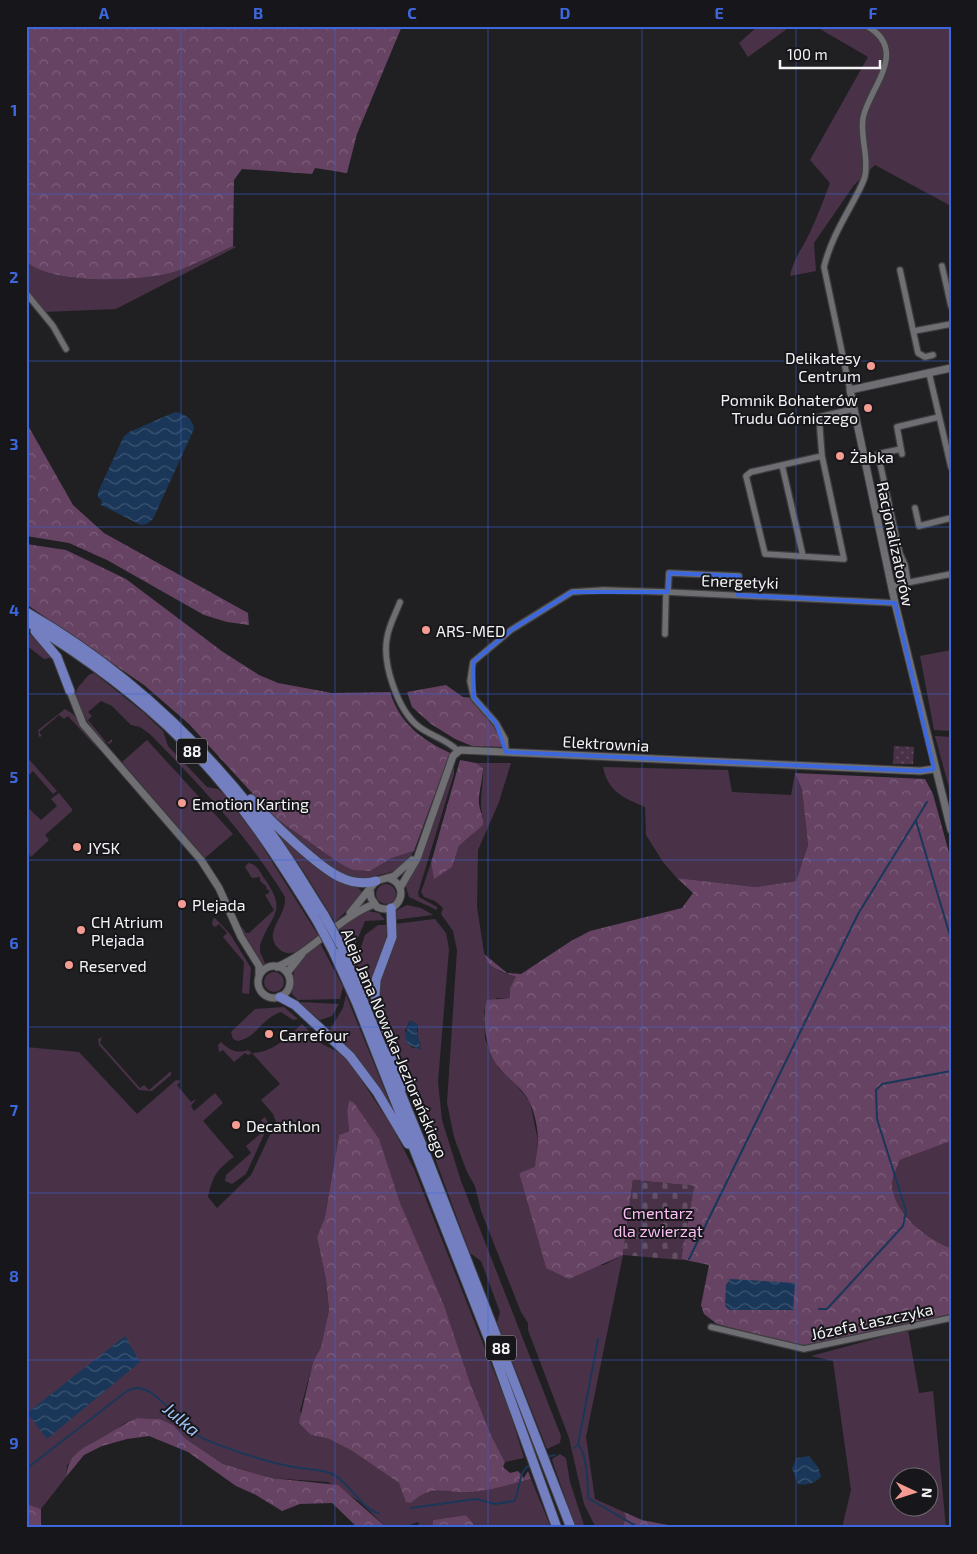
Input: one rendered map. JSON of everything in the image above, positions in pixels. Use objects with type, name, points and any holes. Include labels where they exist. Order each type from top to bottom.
[{"type":"main road","name":"Aleja Jana Nowaka-Jeziorańskiego","points":[[26,612],[100,660],[150,700],[188,735],[221,771],[271,833],[336,947],[346,969],[357,1004],[425,1164],[571,1528]]},
{"type":"main road","name":"Aleja Jana Nowaka-Jeziorańskiego","points":[[26,622],[90,664],[125,690],[184,742],[258,830],[320,918]]},
{"type":"main road","points":[[26,622],[57,656],[70,690]]},
{"type":"main road","points":[[188,735],[222,767],[258,808],[326,869],[350,881],[368,883],[380,880]]},
{"type":"main road","points":[[391,908],[392,937],[376,980],[375,996],[425,1164]]},
{"type":"main road","name":"Aleja Jana Nowaka-Jeziorańskiego","points":[[346,969],[362,995],[488,1337],[528,1454],[557,1528]]},
{"type":"main road","points":[[280,997],[295,1005],[350,1056],[377,1092],[425,1164]]},
{"type":"street","name":"Racjonalizatorów","points":[[867,26],[879,36],[883,43],[886,63],[863,119],[866,160],[864,181],[828,248],[824,267],[891,586],[934,769],[951,830]]},
{"type":"street","points":[[942,266],[951,306]]},
{"type":"street","points":[[900,270],[918,353],[925,357],[933,355]]},
{"type":"street","points":[[26,293],[53,326],[66,349]]},
{"type":"street","points":[[914,331],[951,324]]},
{"type":"street","points":[[850,390],[951,368]]},
{"type":"street","points":[[929,373],[949,450],[951,467]]},
{"type":"street","points":[[822,456],[751,472],[746,476],[765,554],[844,559],[822,456],[819,417],[853,409]]},
{"type":"street","points":[[908,582],[878,454],[902,452],[896,427],[939,417]]},
{"type":"street","points":[[782,465],[803,556]]},
{"type":"street","points":[[915,508],[919,526],[951,518]]},
{"type":"street","points":[[664,634],[669,573],[738,576],[738,595]]},
{"type":"street","points":[[891,586],[951,574]]},
{"type":"street","name":"Energetyki","points":[[506,752],[505,739],[496,723],[474,698],[470,681],[473,662],[511,630],[572,592],[604,590],[667,592],[895,603]]},
{"type":"street","points":[[400,602],[387,638],[389,664],[397,694],[408,714],[427,732],[458,751],[448,770],[419,850],[400,888]]},
{"type":"street","points":[[70,690],[83,724],[202,860],[219,888],[241,937],[259,966],[258,986],[262,993],[271,998],[280,997],[288,989],[290,981],[287,973],[277,967]]},
{"type":"street","name":"Elektrownia","points":[[458,751],[920,771],[934,769]]},
{"type":"street","points":[[259,975],[264,969],[277,967],[308,948],[346,918],[380,880],[394,876],[402,871],[419,850]]},
{"type":"street","points":[[370,890],[374,904],[380,908],[391,908],[401,898],[400,888],[394,880],[380,880]]},
{"type":"street","points":[[346,918],[374,904]]},
{"type":"street","points":[[287,973],[308,948]]},
{"type":"street","name":"Józefa Łaszczyka","points":[[711,1327],[804,1349],[951,1318]]},
{"type":"highlighted area","points":[[669,573],[739,576],[738,595],[895,603],[934,769],[920,771],[506,752],[496,723],[474,698],[473,662],[511,630],[572,592],[668,592]]},
{"type":"green space","points":[[26,26],[402,26],[357,134],[347,173],[315,168],[312,174],[242,169],[234,180],[233,246],[180,270],[166,274],[124,279],[101,279],[56,275],[38,269],[26,261]]},
{"type":"green space","points":[[758,26],[791,26],[748,57],[739,43]]},
{"type":"green space","points":[[815,26],[951,26],[951,206],[875,165],[854,185],[814,243],[816,271],[790,276],[794,263],[814,224],[830,183],[810,160],[868,57]]},
{"type":"green space","points":[[233,246],[236,247],[116,309],[43,312],[26,291],[26,261],[38,269],[56,275],[77,278],[124,279],[166,274],[180,270]]},
{"type":"green space","points":[[26,422],[73,505],[104,533],[248,613],[249,625],[227,622],[204,615],[107,560],[69,543],[26,536]]},
{"type":"green space","points":[[26,544],[66,550],[126,579],[223,652],[259,675],[278,683],[332,693],[390,692],[394,703],[406,722],[421,736],[450,753],[414,851],[392,858],[370,871],[353,870],[339,863],[274,817],[189,724],[144,685],[26,604]]},
{"type":"green space","points":[[26,631],[54,657],[44,659],[26,645]]},
{"type":"green space","points":[[951,650],[951,731],[934,730],[920,656]]},
{"type":"green space","points":[[94,673],[143,712],[163,731],[168,746],[207,787],[218,789],[224,794],[257,838],[318,935],[304,947],[288,953],[283,952],[274,943],[274,928],[284,907],[285,897],[255,853],[222,811],[150,734],[140,727],[131,725],[112,706],[101,701],[88,712],[92,716],[88,720],[107,742],[93,729],[79,706],[76,693],[78,687],[86,678]]},
{"type":"green space","points":[[446,685],[463,697],[474,698],[496,723],[506,747],[472,746],[455,739],[431,724],[412,707],[407,692]]},
{"type":"green space","points":[[65,709],[73,714],[100,751],[68,716],[64,719],[59,715],[39,732],[42,736],[39,737],[38,730]]},
{"type":"green space","points":[[935,736],[951,737],[951,795]]},
{"type":"green space","name":"Emotion Karting","points":[[147,740],[233,834],[205,858],[122,762]]},
{"type":"green space","points":[[894,746],[914,747],[913,764],[893,764]]},
{"type":"green space","points":[[26,756],[57,791],[53,794],[33,771],[26,778]]},
{"type":"green space","points":[[460,760],[476,763],[483,768],[479,800],[483,825],[459,846],[452,867],[434,879],[431,863]]},
{"type":"green space","points":[[476,763],[511,763],[499,802],[478,850],[477,907],[485,959],[499,971],[516,977],[510,998],[497,998],[484,1010],[485,1039],[499,1069],[508,1075],[530,1102],[538,1141],[535,1168],[519,1173],[546,1268],[604,1265],[623,1255],[586,1437],[595,1499],[624,1512],[626,1518],[622,1528],[596,1528],[584,1504],[569,1438],[528,1330],[528,1323],[521,1312],[481,1211],[475,1186],[467,1172],[454,1137],[447,1103],[457,950],[453,931],[441,914],[443,908],[435,901],[424,897],[421,892],[431,863],[434,878],[452,867],[459,846],[472,835],[483,818],[481,805],[483,768]]},
{"type":"green space","points":[[454,765],[454,774],[418,893],[419,897],[437,907],[437,910],[409,897],[405,884],[420,857]]},
{"type":"green space","points":[[603,767],[728,770],[732,792],[791,795],[795,773],[802,790],[808,845],[796,881],[756,887],[677,878],[663,862],[646,835],[645,807],[618,793],[609,783]]},
{"type":"green space","points":[[795,773],[925,779],[933,794],[951,860],[951,1141],[900,1160],[892,1186],[894,1196],[905,1216],[922,1232],[951,1248],[951,1314],[803,1347],[717,1324],[704,1314],[701,1305],[709,1265],[681,1259],[694,1186],[633,1180],[623,1255],[569,1279],[546,1268],[519,1173],[535,1167],[538,1141],[535,1117],[530,1103],[524,1094],[495,1063],[488,1046],[485,1026],[487,1000],[510,998],[510,988],[516,977],[501,971],[492,966],[484,954],[507,973],[521,974],[571,941],[590,931],[682,908],[693,893],[677,878],[756,887],[796,881],[808,845],[802,790]]},
{"type":"green space","points":[[59,793],[72,811],[45,835],[49,840],[31,857],[26,851],[26,806],[41,820],[57,806],[51,799]]},
{"type":"green space","points":[[274,817],[339,863],[370,871],[392,858],[414,851],[405,864],[393,871],[367,879],[352,877],[339,872],[315,856]]},
{"type":"green space","points":[[276,832],[305,859],[329,877],[356,886],[361,891],[363,895],[335,922],[304,872]]},
{"type":"green space","points":[[248,863],[254,865],[260,871],[275,898],[276,912],[260,945],[260,952],[265,963],[263,965],[240,927],[246,933],[249,933],[274,910],[265,895],[269,893],[269,890],[260,881],[260,877],[252,878],[245,867]]},
{"type":"green space","points":[[386,884],[393,887],[396,894],[393,901],[386,904],[379,901],[376,894],[379,887]]},
{"type":"green space","points":[[407,905],[421,908],[433,915],[393,920],[397,910]]},
{"type":"green space","points":[[368,911],[379,913],[385,920],[365,921],[355,945],[355,935],[351,937],[353,950],[351,959],[338,930],[360,913]]},
{"type":"green space","points":[[215,918],[230,934],[251,968],[249,994],[242,993],[244,962],[223,937],[227,933],[219,924],[215,927],[212,925]]},
{"type":"green space","points":[[435,919],[446,933],[449,949],[438,1082],[442,1120],[461,1181],[561,1436],[560,1443],[547,1449],[497,1323],[500,1312],[481,1261],[470,1253],[404,1074],[380,994],[380,980],[394,924]],"holes":[[[410,1020],[418,1025],[418,1039],[421,1045],[414,1048],[411,1047],[405,1031]]]},
{"type":"green space","points":[[378,925],[387,925],[386,942],[373,976],[379,1020],[355,965],[365,935]]},
{"type":"green space","points":[[320,943],[343,987],[340,999],[298,1000],[292,994],[294,969],[310,950]]},
{"type":"green space","points":[[274,972],[281,975],[284,982],[281,989],[274,992],[267,989],[264,982],[267,975]]},
{"type":"green space","points":[[346,995],[392,1108],[388,1107],[329,1031],[343,1008]]},
{"type":"green space","points":[[299,1003],[339,1004],[332,1016],[320,1020]]},
{"type":"green space","points":[[284,1007],[298,1019],[293,1020],[281,1012],[268,1019],[245,1039],[238,1041],[233,1039],[231,1032],[255,1009]]},
{"type":"green space","points":[[302,1024],[322,1044],[342,1054],[351,1064],[392,1127],[414,1169],[510,1412],[524,1458],[505,1462],[491,1435],[470,1383],[444,1305],[358,1109],[349,1100],[347,1111],[349,1131],[339,1135],[325,1217],[317,1237],[326,1280],[329,1310],[321,1347],[313,1362],[300,1411],[311,1435],[329,1439],[352,1451],[399,1483],[411,1503],[427,1493],[480,1491],[531,1479],[551,1528],[473,1528],[473,1523],[466,1515],[433,1520],[432,1528],[419,1528],[418,1522],[410,1525],[409,1528],[387,1528],[359,1501],[328,1482],[271,1478],[223,1464],[186,1439],[173,1425],[160,1419],[137,1418],[123,1424],[67,1465],[66,1477],[41,1509],[26,1506],[26,1047],[79,1052],[137,1114],[176,1080],[181,1081],[177,1085],[191,1102],[196,1099],[191,1106],[194,1111],[215,1093],[223,1103],[203,1121],[234,1157],[219,1170],[212,1184],[208,1197],[217,1208],[251,1175],[276,1122],[273,1114],[261,1100],[280,1084],[252,1053],[273,1047]]},
{"type":"green space","points":[[102,1037],[100,1043],[140,1088],[144,1085],[149,1090],[171,1071],[171,1075],[152,1091],[139,1090],[99,1045],[98,1039]]},
{"type":"green space","points":[[221,1042],[233,1050],[240,1052],[248,1050],[252,1053],[248,1055],[245,1053],[234,1062],[223,1050],[219,1052],[218,1045]]},
{"type":"green space","points":[[349,1100],[354,1103],[379,1139],[400,1203],[444,1305],[470,1383],[491,1435],[505,1462],[503,1467],[510,1473],[518,1471],[524,1478],[528,1471],[531,1479],[473,1492],[434,1491],[419,1497],[411,1503],[406,1502],[399,1483],[352,1451],[329,1439],[311,1435],[299,1423],[313,1362],[321,1347],[329,1310],[326,1280],[317,1237],[325,1217],[339,1135],[349,1131],[347,1111]]},
{"type":"green space","points":[[265,1117],[268,1122],[267,1128],[261,1120]]},
{"type":"green space","points":[[267,1128],[246,1174],[232,1184],[225,1181],[226,1175],[251,1153],[246,1146]]},
{"type":"green space","points":[[951,1141],[951,1248],[922,1232],[905,1216],[894,1196],[892,1186],[900,1160]]},
{"type":"green space","name":"Cmentarz dla zwierząt","points":[[633,1180],[694,1186],[681,1260],[623,1255]]},
{"type":"green space","points":[[908,1330],[919,1393],[933,1391],[946,1528],[842,1528],[851,1490],[833,1361],[811,1356]]},
{"type":"green space","points":[[137,1418],[160,1419],[173,1425],[186,1439],[223,1464],[271,1478],[338,1485],[387,1528],[358,1528],[332,1503],[300,1504],[282,1511],[256,1495],[236,1486],[188,1452],[149,1436],[127,1439],[102,1446],[84,1455],[66,1477],[70,1462],[78,1452]]},
{"type":"green space","points":[[560,1454],[566,1458],[570,1482],[585,1528],[576,1528],[554,1466],[552,1459]]},
{"type":"green space","points":[[29,1505],[41,1509],[41,1528],[26,1528],[26,1506]]},
{"type":"green space","points":[[624,1512],[642,1520],[683,1528],[622,1528],[626,1518]]},
{"type":"green space","points":[[466,1515],[473,1523],[473,1528],[432,1528],[433,1520]]},
{"type":"water","points":[[175,412],[188,417],[194,429],[153,519],[147,524],[141,525],[101,505],[102,502],[98,498],[98,492],[124,436]]},
{"type":"water","points":[[410,1020],[418,1025],[417,1031],[421,1050],[407,1044],[405,1035]]},
{"type":"water","points":[[730,1279],[795,1283],[793,1310],[729,1310],[725,1306],[726,1285]]},
{"type":"water","points":[[125,1336],[140,1362],[47,1439],[27,1413]]},
{"type":"water","points":[[809,1456],[818,1467],[821,1476],[811,1483],[798,1484],[792,1468],[797,1458]]},
{"type":"waterway","points":[[689,1259],[858,914],[927,802]]},
{"type":"waterway","points":[[916,821],[951,939]]},
{"type":"waterway","points":[[819,1309],[827,1309],[903,1226],[906,1211],[877,1119],[876,1090],[882,1084],[951,1071]]},
{"type":"waterway","points":[[574,1448],[578,1445],[598,1339]]},
{"type":"waterway","name":"Julka","points":[[26,1469],[127,1391],[136,1388],[146,1390],[154,1395],[195,1434],[227,1448],[268,1461],[330,1473],[343,1482],[368,1508],[379,1513]]},
{"type":"waterway","points":[[578,1445],[585,1462],[588,1498],[636,1526]]},
{"type":"waterway","points":[[547,1457],[555,1455]]},
{"type":"waterway","points":[[411,1508],[476,1499],[495,1504],[514,1501],[521,1476],[527,1467],[532,1464]]},
{"type":"place","name":"Delikatesy Centrum","points":[[871,366]]},
{"type":"place","name":"Pomnik Bohaterów Trudu Górniczego","points":[[868,408]]},
{"type":"place","name":"Żabka","points":[[840,456]]},
{"type":"place","name":"ARS-MED","points":[[426,630]]},
{"type":"place","name":"Emotion Karting","points":[[182,803]]},
{"type":"place","name":"JYSK","points":[[77,847]]},
{"type":"place","name":"Plejada","points":[[182,904]]},
{"type":"place","name":"CH Atrium Plejada","points":[[81,930]]},
{"type":"place","name":"Reserved","points":[[69,965]]},
{"type":"place","name":"Carrefour","points":[[269,1034]]},
{"type":"place","name":"Decathlon","points":[[236,1125]]}]
